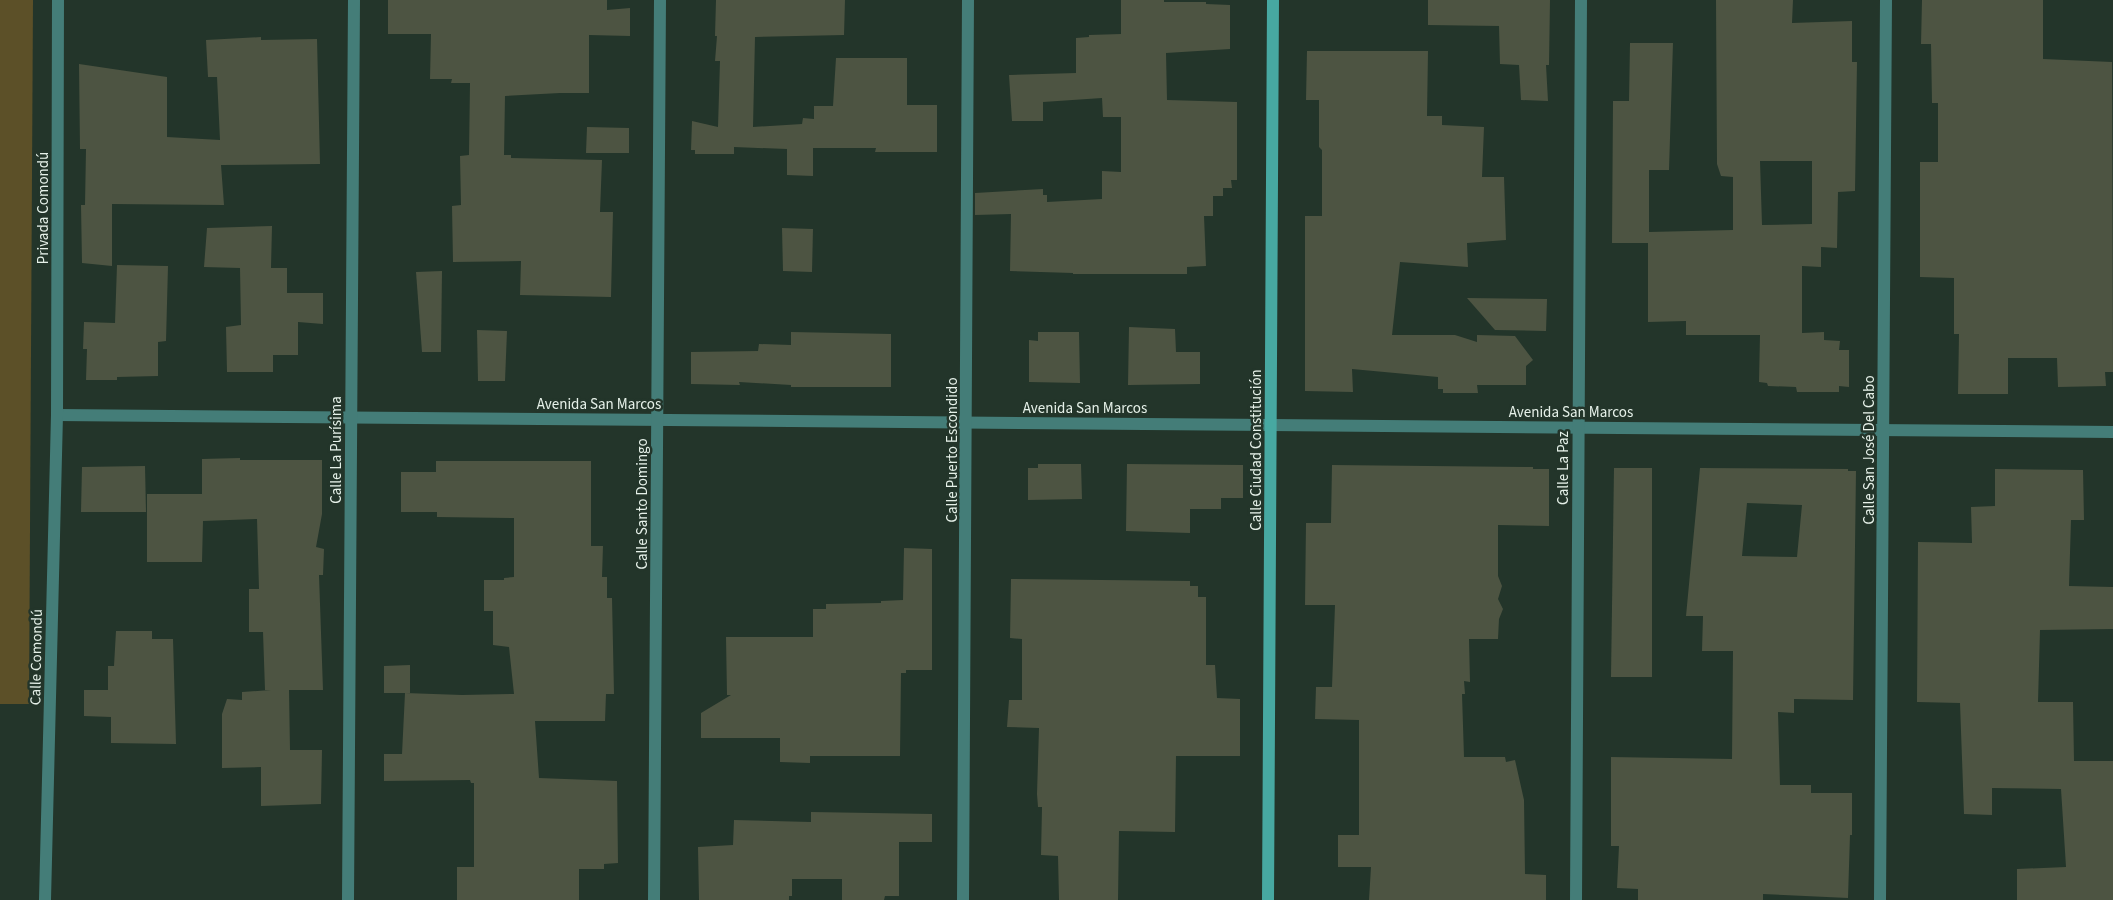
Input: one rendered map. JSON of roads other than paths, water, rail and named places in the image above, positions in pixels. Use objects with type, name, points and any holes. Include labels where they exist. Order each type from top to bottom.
[{"type":"street","name":"Privada Comondú","points":[[57,415],[58,0]]},
{"type":"street","name":"Calle La Purísima","points":[[348,900],[354,0]]},
{"type":"street","name":"Calle Santo Domingo","points":[[654,900],[660,0]]},
{"type":"street","name":"Calle Puerto Escondido","points":[[963,900],[968,0]]},
{"type":"street","name":"Calle Ciudad Constitución","points":[[1268,900],[1273,0]]},
{"type":"street","name":"Calle La Paz","points":[[1576,900],[1581,0]]},
{"type":"street","name":"Calle San José Del Cabo","points":[[1880,900],[1886,0]]},
{"type":"street","name":"Avenida San Marcos","points":[[57,415],[2113,432]]},
{"type":"street","name":"Calle Comondú","points":[[45,900],[57,415]]}]
